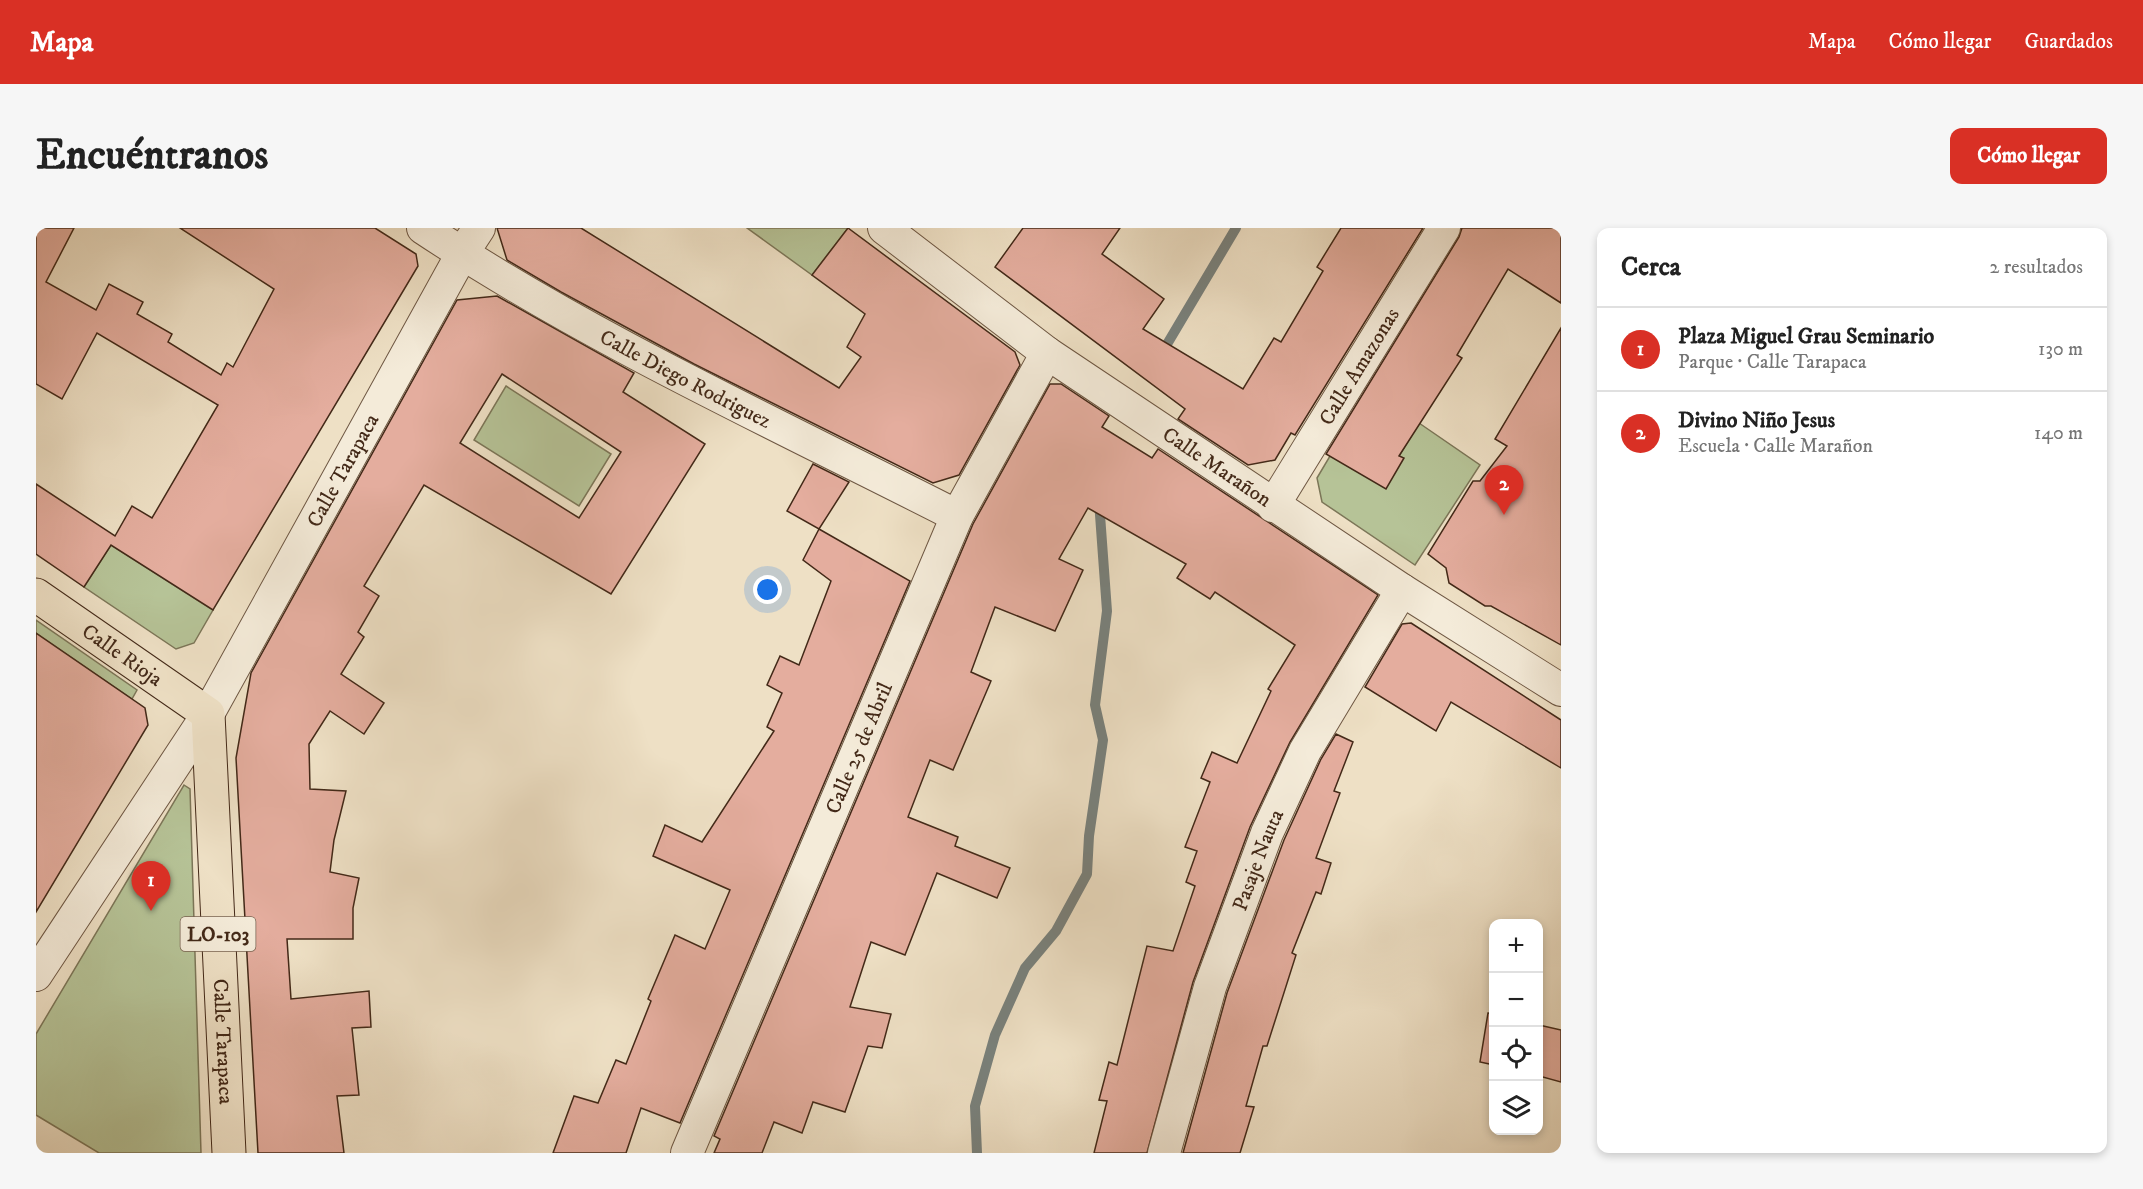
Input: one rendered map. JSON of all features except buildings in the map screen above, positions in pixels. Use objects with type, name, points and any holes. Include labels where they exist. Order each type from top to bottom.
[{"type":"main road","name":"Calle Rioja","points":[[36,595],[208,714]]},
{"type":"main road","name":"Calle Tarapaca","points":[[208,714],[229,1153]]},
{"type":"street","name":"Calle Diego Rodriguez","points":[[423,228],[462,254],[695,386],[957,516]]},
{"type":"street","name":"Calle Tarapaca","points":[[36,975],[208,714],[462,254],[479,228]]},
{"type":"street","name":"Calle Marañon","points":[[884,228],[1047,352],[1273,506],[1561,690]]},
{"type":"street","name":"Calle Amazonas","points":[[1273,506],[1444,228]]},
{"type":"street","name":"Calle 25 de Abril","points":[[687,1153],[957,516],[1047,352]]},
{"type":"street","name":"Pasaje Nauta","points":[[1164,1153],[1210,987],[1267,832],[1305,751],[1402,590]]},
{"type":"green space","points":[[747,228],[848,228],[812,275]]},
{"type":"green space","points":[[506,386],[611,454],[579,506],[474,440]]},
{"type":"green space","points":[[1419,423],[1480,465],[1415,565],[1322,502],[1317,478],[1330,456],[1403,458],[1399,456]]},
{"type":"green space","points":[[111,545],[213,610],[194,643],[176,649],[84,587]]},
{"type":"green space","points":[[36,620],[137,690],[132,699],[36,633]]},
{"type":"green space","points":[[184,785],[190,789],[201,1153],[99,1153],[36,1115],[36,1034]]},
{"type":"waterway","points":[[1160,356],[1236,228]]},
{"type":"waterway","points":[[977,1153],[975,1106],[995,1035],[1025,968],[1056,931],[1087,874],[1089,836],[1103,740],[1095,705],[1107,611],[1099,501]]},
{"type":"place","name":"Divino Niño Jesus","points":[[1504,515]]},
{"type":"place","name":"Plaza Miguel Grau Seminario","points":[[151,911]]}]
